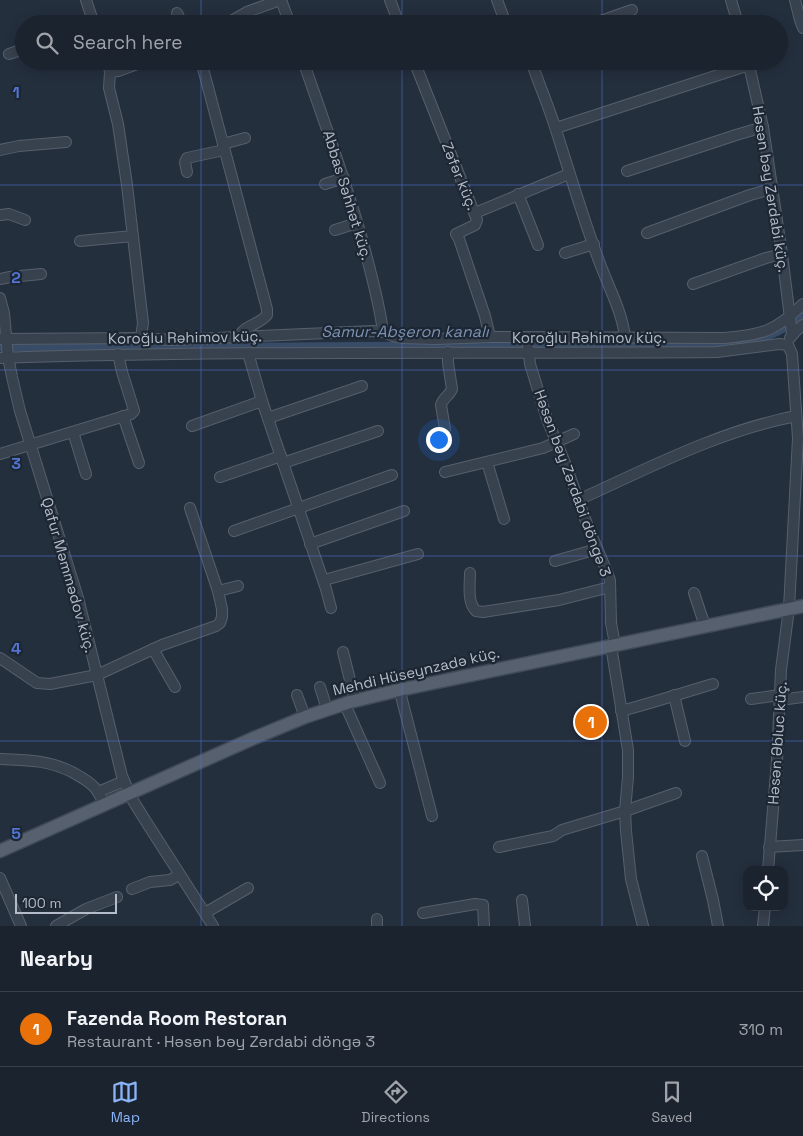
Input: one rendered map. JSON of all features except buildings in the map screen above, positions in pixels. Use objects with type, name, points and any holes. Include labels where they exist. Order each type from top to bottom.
[{"type":"main road","name":"Mehdi Hüseynzadə küç.","points":[[0,851],[104,805],[131,796],[351,705],[399,690],[788,612],[803,606]]},
{"type":"main road","name":"Mehdi Hüseynzadə küç.","points":[[0,858],[254,738],[327,709],[401,696],[705,626],[788,612],[803,613]]},
{"type":"street","points":[[86,0],[90,15]]},
{"type":"street","points":[[242,15],[280,0],[286,15]]},
{"type":"street","points":[[390,0],[396,15]]},
{"type":"street","points":[[497,0],[503,15]]},
{"type":"street","points":[[732,0],[736,15]]},
{"type":"street","points":[[795,0],[803,28]]},
{"type":"street","points":[[618,15],[632,10]]},
{"type":"street","points":[[9,54],[15,52]]},
{"type":"street","points":[[109,70],[109,88],[124,158],[142,322],[142,338]]},
{"type":"street","points":[[203,70],[267,309],[267,316],[241,332],[239,337]]},
{"type":"street","name":"Abbas Səhhət küç.","points":[[306,70],[344,178],[376,292],[383,332]]},
{"type":"street","name":"Zəfər küç.","points":[[418,70],[477,220],[475,225],[456,234],[485,316],[490,337]]},
{"type":"street","points":[[534,70],[556,128],[569,174],[621,318],[625,337]]},
{"type":"street","points":[[556,128],[728,70]]},
{"type":"street","name":"Həsən bəy Zərdabi küç.","points":[[750,70],[762,127],[782,254],[792,334]]},
{"type":"street","points":[[627,171],[762,127]]},
{"type":"street","points":[[187,172],[185,162],[187,158],[245,138]]},
{"type":"street","points":[[0,150],[18,146],[66,142]]},
{"type":"street","points":[[475,213],[569,174]]},
{"type":"street","points":[[325,184],[344,178]]},
{"type":"street","points":[[647,233],[771,188]]},
{"type":"street","points":[[518,194],[538,245]]},
{"type":"street","points":[[0,215],[10,214],[25,220]]},
{"type":"street","points":[[335,230],[357,223]]},
{"type":"street","points":[[80,242],[133,236]]},
{"type":"street","points":[[565,253],[594,244]]},
{"type":"street","points":[[693,284],[782,254]]},
{"type":"street","points":[[0,279],[41,274]]},
{"type":"street","points":[[0,298],[4,313],[3,339]]},
{"type":"street","name":"Koroğlu Rəhimov küç.","points":[[3,339],[142,338],[171,340],[373,331],[403,338],[434,339],[490,337],[736,337],[766,331],[789,317],[803,304]]},
{"type":"street","points":[[788,345],[792,334],[803,325]]},
{"type":"street","name":"Həsən bəy Zərdabi döngə 3","points":[[528,338],[530,364],[547,419],[607,572],[610,587],[613,648],[628,750],[625,811],[632,879],[643,926]]},
{"type":"street","name":"Qafur Məmmədov küç.","points":[[3,339],[4,358],[78,598],[124,781],[131,796],[179,875],[213,926]]},
{"type":"street","name":"Koroğlu Rəhimov küç.","points":[[4,358],[118,354],[717,352],[779,344],[788,345]]},
{"type":"street","name":"Həsən Əbluc küç.","points":[[768,866],[777,761],[781,670],[788,612],[800,438],[796,416],[792,354],[788,345]]},
{"type":"street","points":[[445,429],[441,405],[452,389],[448,352]]},
{"type":"street","points":[[248,353],[262,401],[331,608]]},
{"type":"street","points":[[0,454],[131,414],[134,411],[118,354]]},
{"type":"street","points":[[268,418],[362,386]]},
{"type":"street","points":[[192,426],[262,401]]},
{"type":"street","points":[[123,416],[139,464]]},
{"type":"street","points":[[578,500],[715,439],[769,422],[796,416]]},
{"type":"street","points":[[220,477],[378,431]]},
{"type":"street","points":[[73,432],[86,474]]},
{"type":"street","points":[[445,472],[543,448],[574,434]]},
{"type":"street","points":[[487,462],[504,519]]},
{"type":"street","points":[[234,531],[392,475]]},
{"type":"street","points":[[0,658],[37,683],[58,683],[98,675],[153,649],[220,623],[222,609],[218,591],[190,508]]},
{"type":"street","points":[[310,544],[404,511]]},
{"type":"street","points":[[556,561],[597,550]]},
{"type":"street","points":[[328,580],[418,554]]},
{"type":"street","points":[[470,573],[472,607],[476,611],[483,612],[559,600],[610,587]]},
{"type":"street","points":[[218,591],[238,586]]},
{"type":"street","points":[[694,593],[705,626]]},
{"type":"street","points":[[153,649],[175,687]]},
{"type":"street","points":[[343,652],[351,705],[380,783]]},
{"type":"street","points":[[621,711],[713,684]]},
{"type":"street","points":[[320,687],[327,709]]},
{"type":"street","points":[[297,695],[305,717]]},
{"type":"street","points":[[674,695],[685,741]]},
{"type":"street","points":[[401,696],[432,816]]},
{"type":"street","points":[[751,699],[803,698]]},
{"type":"street","points":[[0,759],[37,761],[56,765],[80,776],[91,784],[98,792],[104,805]]},
{"type":"street","points":[[98,792],[124,781]]},
{"type":"street","points":[[499,846],[553,836],[562,830],[676,793]]},
{"type":"street","points":[[770,847],[803,846]]},
{"type":"street","points":[[702,856],[718,926]]},
{"type":"street","points":[[132,889],[150,882],[170,880],[179,875]]},
{"type":"street","points":[[0,878],[21,926]]},
{"type":"street","points":[[205,913],[248,888]]},
{"type":"street","points":[[56,926],[86,909],[117,897]]},
{"type":"street","points":[[522,900],[525,926]]},
{"type":"street","points":[[423,913],[475,904],[483,905],[484,926]]},
{"type":"street","points":[[763,926],[764,911]]},
{"type":"waterway","name":"Samur-Abşeron kanalı","points":[[0,348],[738,343],[758,340],[772,335],[792,324],[803,314]]},
{"type":"place","name":"Fazenda Room Restoran","points":[[591,722]]}]
